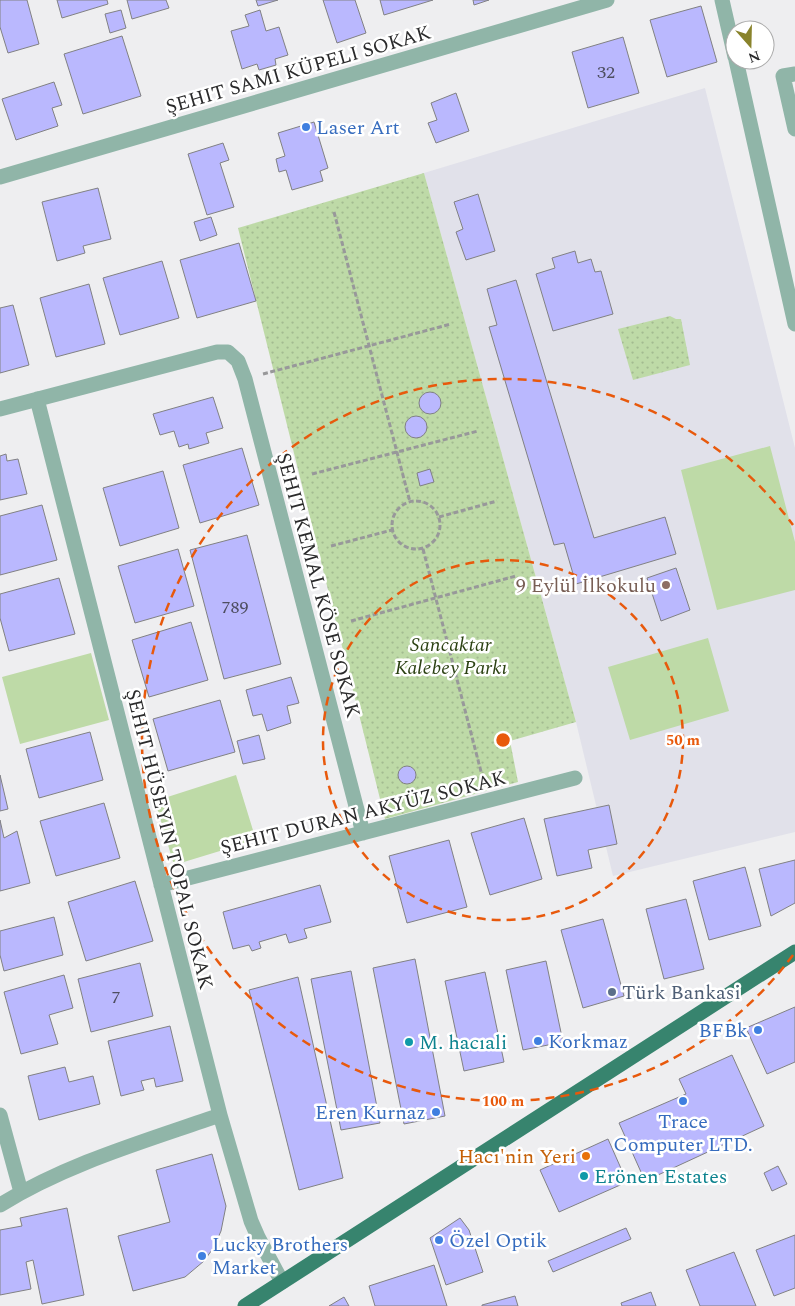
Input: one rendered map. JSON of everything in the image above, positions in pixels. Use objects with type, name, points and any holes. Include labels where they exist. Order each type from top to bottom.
[{"type":"main road","points":[[245,1306],[795,952]]},
{"type":"street","name":"ŞEHIT SAMI KÜPELI SOKAK","points":[[0,177],[607,0]]},
{"type":"street","points":[[722,0],[726,20]]},
{"type":"street","points":[[737,70],[795,324]]},
{"type":"street","points":[[795,74],[783,76],[795,129]]},
{"type":"street","name":"ŞEHIT KEMAL KÖSE SOKAK","points":[[37,399],[217,352],[228,352],[238,361],[245,379],[363,833]]},
{"type":"street","points":[[0,408],[37,399]]},
{"type":"street","name":"ŞEHIT HÜSEYIN TOPAL SOKAK","points":[[37,399],[220,1115],[251,1221],[262,1246],[282,1282]]},
{"type":"street","name":"ŞEHIT DURAN AKYÜZ SOKAK","points":[[161,884],[575,778]]},
{"type":"street","points":[[0,1115],[21,1192]]},
{"type":"street","points":[[0,1205],[48,1178],[90,1161],[220,1115]]},
{"type":"path","points":[[334,212],[410,502]]},
{"type":"path","points":[[245,379],[450,324]]},
{"type":"path","points":[[312,474],[478,431]]},
{"type":"path","points":[[439,517],[497,501]]},
{"type":"path","points":[[410,502],[424,503],[430,506],[439,517],[439,533],[435,540],[423,549],[416,550],[403,546],[398,542],[392,530],[393,516],[398,509],[410,502]]},
{"type":"path","points":[[331,546],[392,530]]},
{"type":"path","points":[[423,549],[488,800]]},
{"type":"path","points":[[351,620],[516,576]]},
{"type":"shaded area","name":"9 Eylül İlkokulu","points":[[705,88],[795,448],[795,832],[613,876],[576,722],[424,173]]},
{"type":"green space","name":"Sancaktar Kalebey Parkı","points":[[424,173],[576,722],[510,741],[518,782],[385,819],[238,228]]},
{"type":"green space","points":[[670,316],[681,319],[690,365],[633,380],[618,329]]},
{"type":"green space","points":[[770,446],[795,542],[795,590],[717,610],[681,470]]},
{"type":"green space","points":[[708,638],[729,711],[630,740],[608,667]]},
{"type":"green space","points":[[91,653],[109,720],[20,744],[2,677]]},
{"type":"green space","points":[[236,775],[256,840],[174,865],[155,801]]},
{"type":"building","points":[[0,0],[27,0],[39,44],[8,53],[0,27]]},
{"type":"building","points":[[57,0],[107,0],[108,4],[62,18]]},
{"type":"building","points":[[127,0],[166,0],[169,8],[132,19]]},
{"type":"building","points":[[256,0],[278,0],[258,6]]},
{"type":"building","points":[[323,0],[355,0],[366,33],[337,43]]},
{"type":"building","points":[[380,0],[433,0],[384,15]]},
{"type":"building","points":[[473,0],[489,0],[474,5]]},
{"type":"building","points":[[701,6],[717,62],[667,77],[650,20]]},
{"type":"building","points":[[121,10],[126,28],[110,33],[105,14]]},
{"type":"building","points":[[260,10],[266,31],[279,27],[288,55],[275,59],[276,65],[259,70],[257,64],[242,69],[231,31],[249,26],[245,15]]},
{"type":"building","points":[[122,36],[141,96],[83,114],[64,54]]},
{"type":"building","points":[[623,37],[639,93],[588,108],[572,52]]},
{"type":"building","points":[[54,82],[62,105],[52,108],[58,126],[16,140],[2,99]]},
{"type":"building","points":[[456,93],[469,131],[436,143],[428,123],[437,120],[431,103]]},
{"type":"building","points":[[314,122],[328,168],[320,171],[323,181],[292,190],[286,170],[279,172],[276,159],[285,156],[278,133]]},
{"type":"building","points":[[223,143],[229,160],[220,163],[234,207],[207,215],[188,154]]},
{"type":"building","points":[[98,188],[111,239],[83,246],[85,253],[57,261],[42,202]]},
{"type":"building","points":[[478,194],[495,251],[466,260],[456,232],[463,229],[454,202]]},
{"type":"building","points":[[211,217],[217,235],[200,241],[194,222]]},
{"type":"building","points":[[239,243],[256,301],[197,318],[180,260]]},
{"type":"building","points":[[575,251],[578,263],[591,259],[595,272],[601,271],[613,314],[553,331],[536,274],[555,268],[552,258]]},
{"type":"building","points":[[162,261],[179,318],[120,335],[103,278]]},
{"type":"building","points":[[516,280],[594,538],[665,517],[676,554],[576,584],[564,543],[554,545],[489,327],[497,325],[487,289]]},
{"type":"building","points":[[89,284],[105,344],[56,357],[40,298]]},
{"type":"building","points":[[13,305],[29,365],[0,373],[0,308]]},
{"type":"building","points":[[426,392],[434,392],[441,399],[441,407],[434,414],[426,414],[419,407],[419,399]]},
{"type":"building","points":[[213,397],[223,428],[206,433],[209,443],[189,449],[188,444],[179,447],[174,431],[160,435],[153,414]]},
{"type":"building","points":[[412,416],[420,416],[427,423],[427,431],[420,438],[412,438],[405,431],[405,423]]},
{"type":"building","points":[[242,448],[259,505],[200,523],[183,465]]},
{"type":"building","points":[[6,454],[7,461],[18,459],[27,494],[0,500],[0,456]]},
{"type":"building","points":[[430,469],[434,482],[420,486],[417,473]]},
{"type":"building","points":[[163,471],[179,528],[120,546],[103,488]]},
{"type":"building","points":[[42,505],[57,560],[0,575],[0,516]]},
{"type":"building","points":[[247,535],[281,664],[224,679],[190,550]]},
{"type":"building","points":[[178,549],[194,606],[135,623],[118,566]]},
{"type":"building","points":[[676,568],[690,610],[661,621],[647,578]]},
{"type":"building","points":[[59,578],[75,634],[9,651],[0,618],[0,594]]},
{"type":"building","points":[[191,622],[208,680],[149,697],[132,640]]},
{"type":"building","points":[[291,677],[299,703],[287,706],[291,723],[267,731],[262,714],[253,716],[246,690]]},
{"type":"building","points":[[220,700],[235,752],[168,771],[153,719]]},
{"type":"building","points":[[90,732],[103,780],[39,798],[26,749]]},
{"type":"building","points":[[259,735],[265,759],[243,764],[237,741]]},
{"type":"building","points":[[407,766],[415,771],[416,775],[411,783],[407,784],[399,779],[398,775],[403,767]]},
{"type":"building","points":[[0,775],[8,809],[0,811]]},
{"type":"building","points":[[104,803],[120,858],[56,876],[40,821]]},
{"type":"building","points":[[609,805],[617,844],[588,850],[592,868],[557,876],[544,819]]},
{"type":"building","points":[[524,818],[542,879],[490,895],[471,833]]},
{"type":"building","points":[[0,820],[4,838],[17,831],[30,883],[0,891]]},
{"type":"building","points":[[449,840],[467,907],[407,923],[389,856]]},
{"type":"building","points":[[795,860],[795,903],[771,916],[759,869]]},
{"type":"building","points":[[745,867],[761,926],[709,940],[693,881]]},
{"type":"building","points":[[135,881],[153,941],[86,961],[68,902]]},
{"type":"building","points":[[320,885],[331,922],[304,929],[307,938],[289,943],[286,934],[259,942],[261,948],[252,951],[249,945],[233,949],[223,912]]},
{"type":"building","points":[[686,899],[704,969],[664,979],[646,909]]},
{"type":"building","points":[[54,917],[63,955],[4,971],[0,955],[0,931]]},
{"type":"building","points":[[603,919],[624,996],[583,1008],[561,930]]},
{"type":"building","name":"M. hacıali","points":[[415,959],[445,1116],[404,1124],[373,968]]},
{"type":"building","points":[[546,961],[563,1042],[523,1050],[506,970]]},
{"type":"building","points":[[140,963],[153,1016],[91,1032],[78,979]]},
{"type":"building","name":"M. hacıali","points":[[351,971],[380,1123],[341,1130],[311,979]]},
{"type":"building","points":[[485,972],[504,1062],[464,1071],[445,981]]},
{"type":"building","points":[[64,975],[73,1008],[49,1015],[58,1044],[21,1054],[4,992]]},
{"type":"building","points":[[298,977],[343,1178],[299,1190],[249,990]]},
{"type":"building","points":[[795,1007],[795,1062],[767,1074],[746,1028]]},
{"type":"building","points":[[170,1026],[183,1081],[156,1087],[154,1078],[141,1081],[144,1090],[121,1096],[108,1041]]},
{"type":"building","points":[[732,1055],[764,1126],[645,1181],[619,1123],[686,1094],[679,1079]]},
{"type":"building","points":[[65,1067],[69,1082],[93,1076],[100,1104],[39,1120],[28,1076]]},
{"type":"building","name":"Erönen Estates","points":[[608,1139],[627,1182],[559,1212],[540,1170]]},
{"type":"building","points":[[212,1154],[226,1206],[221,1231],[214,1247],[204,1261],[185,1277],[133,1291],[118,1236],[170,1222],[156,1170]]},
{"type":"building","points":[[778,1166],[787,1184],[772,1191],[764,1173]]},
{"type":"building","points":[[67,1208],[84,1295],[42,1304],[33,1260],[26,1262],[31,1289],[0,1295],[0,1230],[22,1226],[20,1218]]},
{"type":"building","points":[[460,1218],[469,1230],[483,1272],[446,1285],[430,1238]]},
{"type":"building","points":[[626,1228],[631,1239],[553,1272],[548,1261]]},
{"type":"building","points":[[795,1235],[795,1288],[774,1296],[756,1250]]},
{"type":"building","points":[[734,1252],[756,1306],[700,1306],[686,1270]]},
{"type":"building","points":[[434,1265],[447,1306],[375,1306],[369,1286]]},
{"type":"building","points":[[651,1292],[656,1306],[622,1306],[621,1303]]},
{"type":"building","points":[[515,1296],[518,1306],[482,1306],[482,1305]]},
{"type":"building","points":[[344,1297],[349,1306],[329,1306]]},
{"type":"place","name":"Laser Art","points":[[306,127]]},
{"type":"place","name":"9 Eylül İlkokulu","points":[[666,585]]},
{"type":"place","name":"Türk Bankasi","points":[[612,992]]},
{"type":"place","name":"BFBk","points":[[758,1030]]},
{"type":"place","name":"Korkmaz","points":[[538,1041]]},
{"type":"place","name":"M. hacıali","points":[[409,1042]]},
{"type":"place","name":"Trace Computer LTD.","points":[[683,1101]]},
{"type":"place","name":"Eren Kurnaz","points":[[436,1112]]},
{"type":"place","name":"Hacı'nin Yeri","points":[[586,1156]]},
{"type":"place","name":"Erönen Estates","points":[[584,1176]]},
{"type":"place","name":"Özel Optik","points":[[439,1240]]},
{"type":"place","name":"Lucky Brothers Market","points":[[202,1256]]}]
